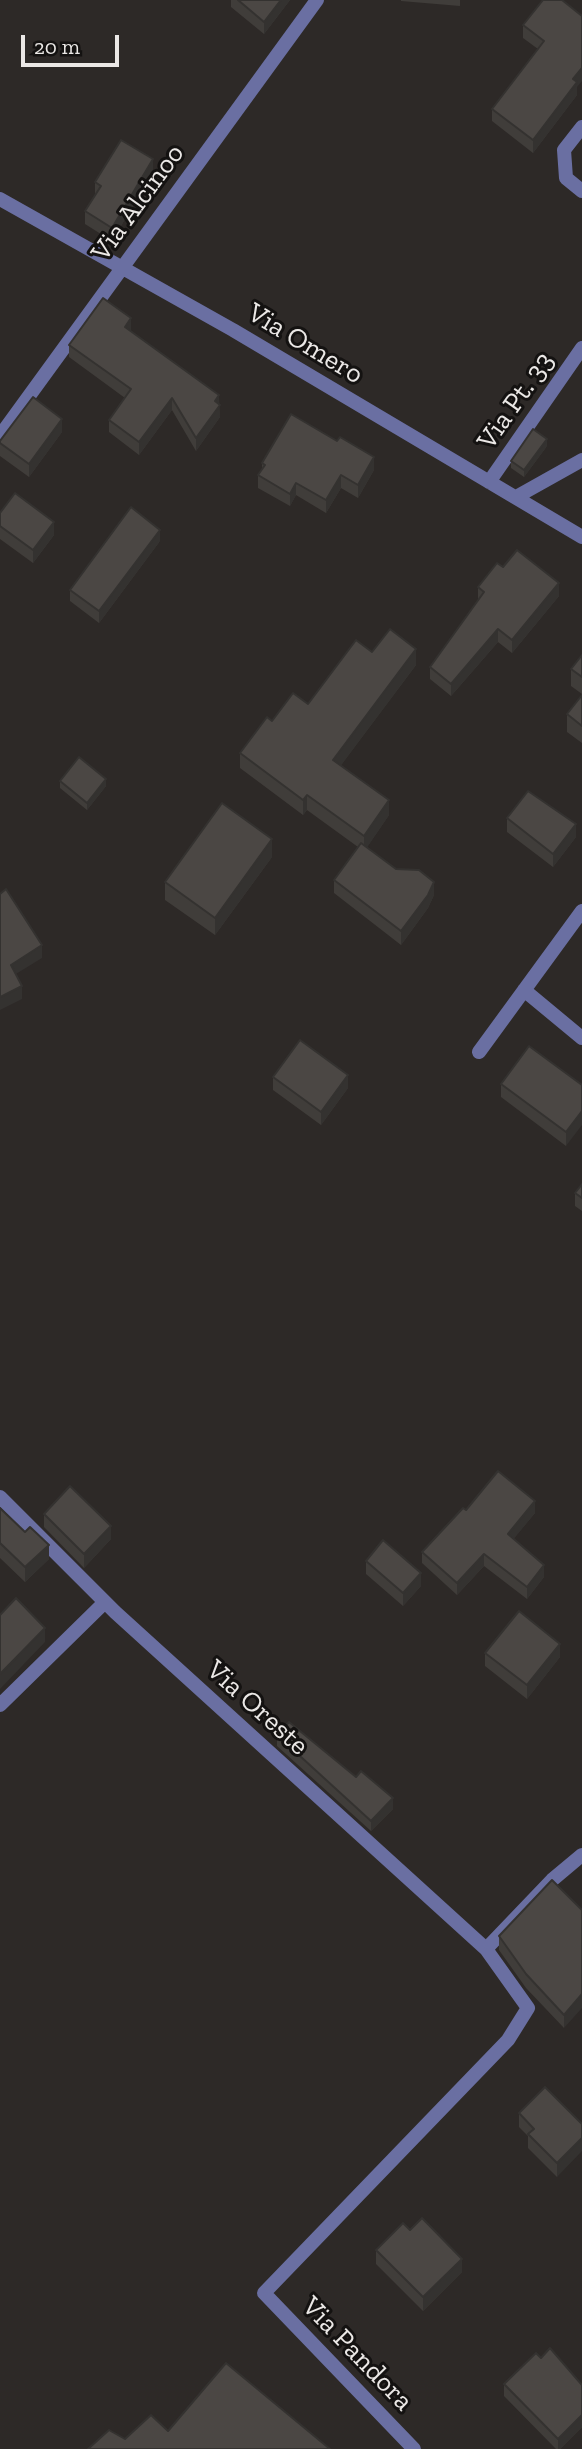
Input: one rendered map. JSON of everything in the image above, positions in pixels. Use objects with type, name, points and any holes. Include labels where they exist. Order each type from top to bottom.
[{"type":"street","name":"Via Alcinoo","points":[[0,436],[317,0]]},
{"type":"street","points":[[582,127],[564,150],[566,178],[582,191]]},
{"type":"street","name":"Via Omero","points":[[0,199],[233,330],[582,537]]},
{"type":"street","name":"Via Pt. 33","points":[[489,482],[582,348]]},
{"type":"street","points":[[516,497],[582,460]]},
{"type":"street","points":[[479,1052],[582,911]]},
{"type":"street","points":[[524,990],[582,1038]]},
{"type":"street","name":"Via Oreste","points":[[0,1497],[105,1602],[486,1949],[528,2008],[508,2040],[264,2293]]},
{"type":"street","points":[[0,1705],[105,1602]]},
{"type":"street","points":[[486,1949],[552,1880],[582,1855]]},
{"type":"street","name":"Via Pandora","points":[[264,2293],[414,2449]]},
{"type":"building","points":[[238,0],[281,0],[264,22]]},
{"type":"building","points":[[543,0],[562,0],[582,16],[582,68],[573,79],[577,82],[533,140],[492,109],[544,41],[523,25]]},
{"type":"building","points":[[121,140],[153,159],[112,228],[85,211],[101,186],[95,182]]},
{"type":"building","points":[[103,298],[131,318],[125,327],[219,395],[215,401],[220,405],[196,438],[172,398],[139,442],[109,420],[131,389],[69,345]]},
{"type":"building","points":[[33,397],[62,419],[29,464],[0,441]]},
{"type":"building","points":[[291,414],[337,441],[340,437],[374,457],[358,485],[341,475],[326,500],[296,483],[290,494],[258,475],[265,465],[262,463]]},
{"type":"building","points":[[533,429],[547,439],[524,470],[511,461]]},
{"type":"building","points":[[15,493],[54,522],[33,550],[0,526],[0,513]]},
{"type":"building","points":[[131,507],[160,530],[99,611],[70,590]]},
{"type":"building","points":[[517,550],[559,583],[512,640],[498,629],[451,684],[430,667],[484,592],[478,587],[497,563],[503,567]]},
{"type":"building","points":[[390,629],[416,649],[333,760],[389,800],[364,836],[307,795],[303,800],[240,753],[267,717],[272,721],[293,693],[308,704],[356,640],[372,652]]},
{"type":"building","points":[[582,655],[582,677],[571,669]]},
{"type":"building","points":[[582,695],[582,726],[567,714]]},
{"type":"building","points":[[79,757],[106,779],[87,803],[60,781]]},
{"type":"building","points":[[528,791],[576,824],[553,854],[507,818]]},
{"type":"building","points":[[222,803],[272,839],[215,918],[165,882]]},
{"type":"building","points":[[361,843],[396,869],[419,870],[434,882],[428,895],[401,931],[334,880]]},
{"type":"building","points":[[6,889],[42,945],[11,965],[22,986],[0,997],[0,894]]},
{"type":"building","points":[[300,1040],[348,1075],[321,1112],[273,1077]]},
{"type":"building","points":[[529,1046],[582,1085],[582,1111],[566,1132],[501,1084]]},
{"type":"building","points":[[582,1184],[582,1198],[575,1193]]},
{"type":"building","points":[[498,1471],[535,1501],[508,1534],[544,1565],[527,1587],[484,1554],[457,1583],[422,1552],[463,1508],[466,1510]]},
{"type":"building","points":[[70,1486],[111,1526],[84,1554],[44,1514]]},
{"type":"building","points":[[0,1508],[25,1532],[30,1527],[49,1545],[25,1567],[0,1543]]},
{"type":"building","points":[[383,1540],[421,1573],[403,1593],[366,1561]]},
{"type":"building","points":[[16,1598],[45,1628],[0,1674],[0,1615]]},
{"type":"building","points":[[519,1611],[560,1644],[527,1685],[485,1653]]},
{"type":"building","points":[[289,1722],[356,1777],[361,1771],[393,1798],[371,1821],[277,1735]]},
{"type":"building","points":[[552,1880],[582,1910],[582,1994],[564,2015],[526,1974],[499,1936]]},
{"type":"building","points":[[545,2087],[582,2124],[582,2138],[557,2163],[528,2134],[534,2129],[519,2113]]},
{"type":"building","points":[[422,2218],[462,2259],[423,2297],[376,2250],[403,2223],[410,2230]]},
{"type":"building","points":[[550,2348],[582,2385],[582,2415],[558,2439],[504,2384],[536,2353],[541,2358]]},
{"type":"building","points":[[226,2363],[330,2449],[88,2449],[109,2430],[125,2439],[151,2415],[168,2431]]}]
